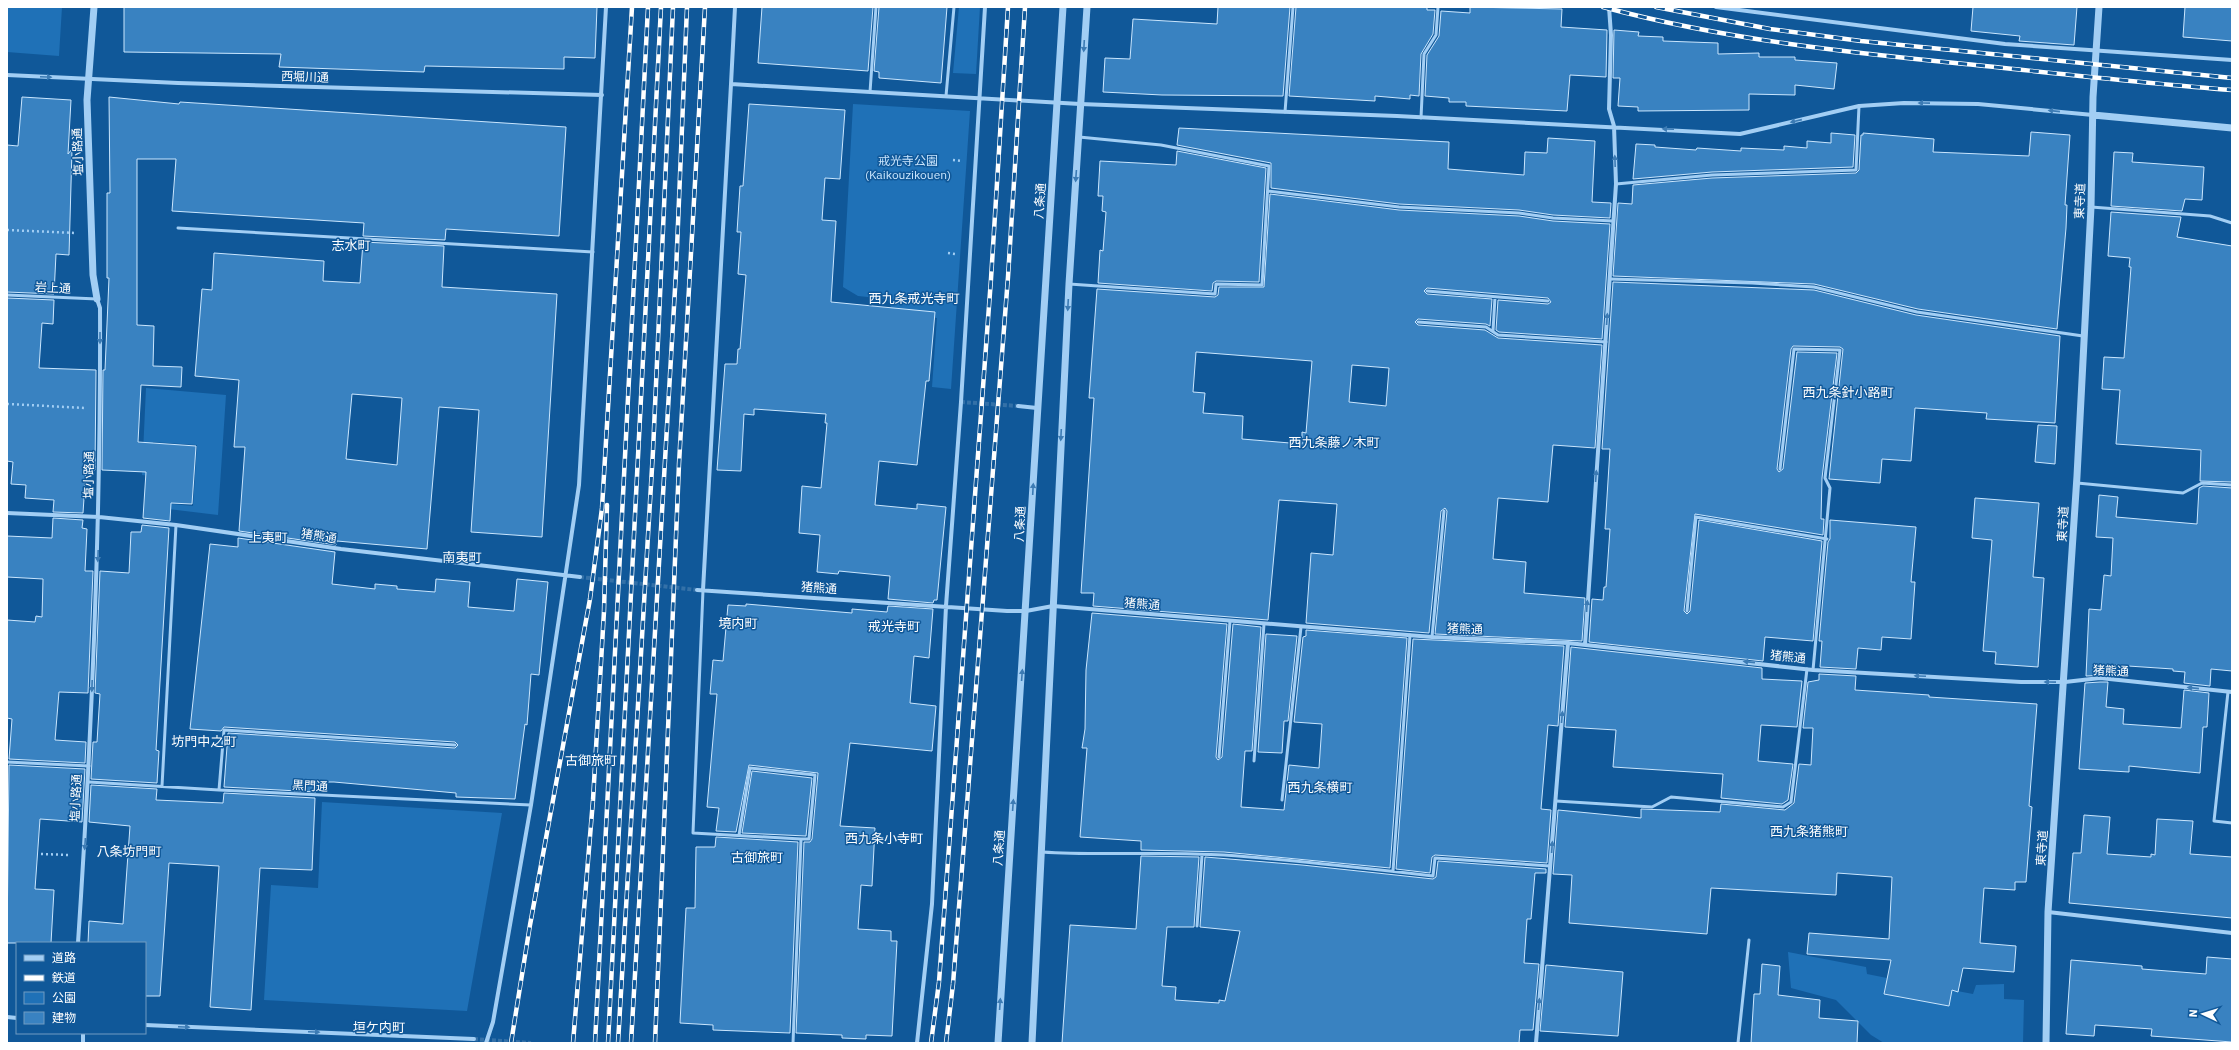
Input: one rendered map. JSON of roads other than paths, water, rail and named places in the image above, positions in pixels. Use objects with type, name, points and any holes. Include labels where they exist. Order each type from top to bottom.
[{"type":"street","name":"塩小路通","points":[[78,942],[89,782],[99,517],[100,308],[93,275],[93,234],[87,100],[94,7]]},
{"type":"street","points":[[486,1043],[493,1022],[531,805],[567,575],[579,485],[606,7]]},
{"type":"street","points":[[703,590],[735,7]]},
{"type":"street","points":[[917,1043],[932,904],[946,606],[985,7]]},
{"type":"street","name":"八条通","points":[[998,1043],[1063,7]]},
{"type":"street","points":[[1032,1043],[1069,284],[1086,7]]},
{"type":"street","points":[[1585,645],[1616,184],[1614,126],[1609,109],[1612,35],[1609,7]]},
{"type":"street","points":[[1716,7],[2005,44],[2097,49],[2232,60]]},
{"type":"street","name":"東寺道","points":[[2046,1043],[2048,912],[2065,682],[2077,483],[2091,207],[2093,115],[2099,7]]},
{"type":"street","name":"西堀川通","points":[[7,75],[89,80],[602,95]]},
{"type":"street","points":[[731,84],[1057,103],[1614,126],[1740,134],[1859,106],[1904,103],[1978,104],[2232,128]]},
{"type":"street","points":[[1018,406],[1037,408]]},
{"type":"street","name":"猪熊通","points":[[7,513],[99,517],[176,525],[341,549],[580,577]]},
{"type":"street","name":"猪熊通","points":[[696,590],[1026,611],[1053,606],[1432,637],[1568,643],[1813,670],[2021,682],[2065,682],[2100,678],[2230,692]]},
{"type":"street","points":[[1536,1043],[1568,643]]},
{"type":"street","points":[[2048,912],[2232,933]]},
{"type":"street","points":[[146,1025],[474,1040]]},
{"type":"lane","points":[[870,92],[876,7]]},
{"type":"lane","points":[[946,96],[954,7]]},
{"type":"lane","points":[[1285,112],[1293,7]]},
{"type":"lane","points":[[1421,118],[1424,54],[1436,35],[1438,7]]},
{"type":"lane","points":[[1616,184],[1712,175],[1856,170],[1859,106]]},
{"type":"lane","points":[[1069,284],[1215,294],[1216,284],[1262,285],[1268,191],[1268,166],[1161,145],[1079,137]]},
{"type":"lane","points":[[1268,191],[1400,206],[1519,213],[1553,218],[1613,221]]},
{"type":"lane","points":[[2091,207],[2210,216],[2232,223]]},
{"type":"lane","points":[[178,228],[593,252]]},
{"type":"lane","points":[[1610,280],[1752,283],[1814,287],[1917,312],[2085,336]]},
{"type":"lane","points":[[1427,291],[1548,301]]},
{"type":"lane","name":"岩上通","points":[[7,295],[97,299]]},
{"type":"lane","points":[[1493,331],[1495,297]]},
{"type":"lane","points":[[1418,322],[1486,327],[1498,335],[1606,342]]},
{"type":"lane","points":[[1780,469],[1794,349],[1840,350],[1825,478],[1830,488],[1827,539],[1813,670]]},
{"type":"lane","points":[[2077,483],[2183,494],[2202,483],[2232,485]]},
{"type":"lane","points":[[1432,637],[1444,511]]},
{"type":"lane","points":[[1687,611],[1696,517],[1827,539]]},
{"type":"lane","points":[[162,786],[176,525]]},
{"type":"lane","points":[[703,590],[693,833],[809,839],[815,775],[750,768],[739,835]]},
{"type":"lane","points":[[1219,757],[1230,621]]},
{"type":"lane","points":[[1254,761],[1264,624]]},
{"type":"lane","points":[[1282,800],[1301,627]]},
{"type":"lane","points":[[1393,871],[1410,635]]},
{"type":"lane","points":[[1556,801],[1652,807],[1671,797],[1783,807],[1791,802],[1807,669]]},
{"type":"lane","points":[[2230,692],[2214,821],[2232,824]]},
{"type":"lane","points":[[219,790],[224,730],[455,744]]},
{"type":"lane","points":[[7,762],[89,766]]},
{"type":"lane","name":"黒門通","points":[[89,782],[219,790],[531,805]]},
{"type":"lane","points":[[793,1043],[801,839]]},
{"type":"lane","points":[[1042,852],[1085,854],[1146,852],[1202,855],[1393,871],[1433,876],[1435,858],[1550,866]]},
{"type":"lane","points":[[1197,926],[1202,855]]},
{"type":"lane","points":[[1738,1043],[1749,940]]},
{"type":"tunnel","points":[[961,402],[1018,406]]},
{"type":"tunnel","points":[[580,577],[697,590]]},
{"type":"tunnel","points":[[474,1039],[531,1043]]},
{"type":"railway","points":[[511,1043],[530,925],[590,599],[602,508],[632,7]]},
{"type":"railway","points":[[595,1043],[648,7]]},
{"type":"railway","points":[[608,1043],[661,7]]},
{"type":"railway","points":[[618,1043],[653,451],[673,7]]},
{"type":"railway","points":[[631,1043],[676,272],[687,7]]},
{"type":"railway","points":[[655,1043],[679,464],[705,7]]},
{"type":"railway","points":[[931,1043],[939,982],[991,279],[1008,7]]},
{"type":"railway","points":[[946,1043],[953,984],[1008,277],[1025,7]]},
{"type":"railway","points":[[1603,7],[1693,28],[1828,49],[2098,78],[2232,90]]},
{"type":"railway","points":[[1656,7],[1770,29],[1861,41],[2232,78]]},
{"type":"railway","points":[[573,1043],[593,800],[604,611],[607,505]]},
{"type":"district","name":"志水町","points":[[351,245]]},
{"type":"district","name":"西九条戒光寺町","points":[[914,298]]},
{"type":"district","name":"西九条針小路町","points":[[1848,392]]},
{"type":"district","name":"西九条藤ノ木町","points":[[1334,442]]},
{"type":"district","name":"上夷町","points":[[268,537]]},
{"type":"district","name":"南夷町","points":[[462,557]]},
{"type":"district","name":"境内町","points":[[738,623]]},
{"type":"district","name":"戒光寺町","points":[[894,626]]},
{"type":"district","name":"坊門中之町","points":[[204,741]]},
{"type":"district","name":"古御旅町","points":[[591,760]]},
{"type":"district","name":"西九条横町","points":[[1320,787]]},
{"type":"district","name":"西九条猪熊町","points":[[1809,831]]},
{"type":"district","name":"西九条小寺町","points":[[884,838]]},
{"type":"district","name":"八条坊門町","points":[[129,851]]},
{"type":"district","name":"古御旅町","points":[[757,857]]},
{"type":"district","name":"垣ケ内町","points":[[379,1027]]},
{"type":"park label","name":"戒光寺公園 (Kaikouzikouen)","points":[[908,168]]}]
